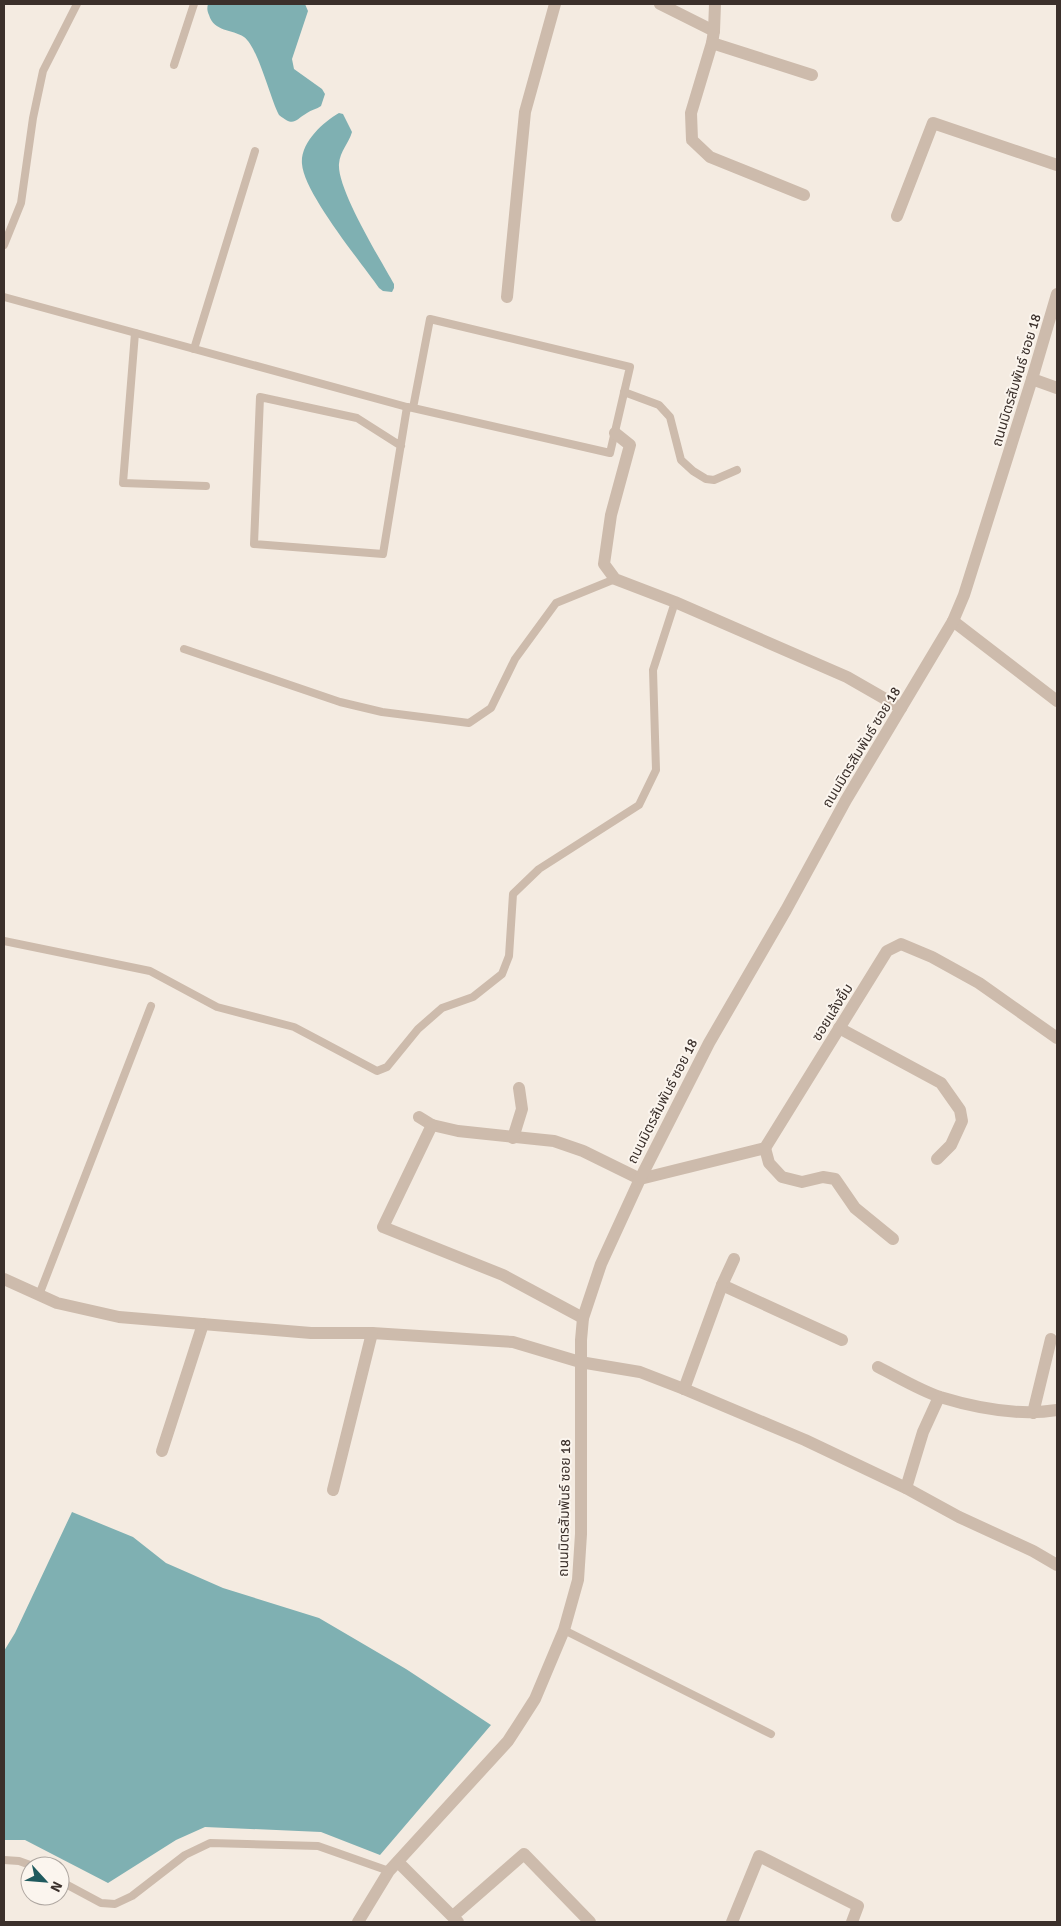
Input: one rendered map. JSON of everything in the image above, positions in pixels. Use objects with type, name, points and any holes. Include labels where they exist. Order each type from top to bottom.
[{"type":"street","points":[[507,297],[525,112],[554,4]]},
{"type":"street","points":[[660,4],[713,37],[812,75]]},
{"type":"street","points":[[715,4],[713,37],[691,113],[692,140],[710,157],[804,196]]},
{"type":"street","points":[[898,216],[933,123],[1057,165]]},
{"type":"street","name":"ถนนมิตรสัมพันธ์ ซอย 18","points":[[358,1922],[394,1867],[508,1741],[535,1699],[564,1630],[578,1580],[581,1534],[580,1362],[583,1318],[601,1264],[640,1179],[709,1043],[786,910],[846,800],[953,621],[964,596],[1057,294]]},
{"type":"street","points":[[1032,380],[1057,388]]},
{"type":"street","points":[[615,433],[630,445],[612,515],[604,564],[615,580],[676,602],[847,677],[901,708]]},
{"type":"street","points":[[953,621],[1057,701]]},
{"type":"street","name":"ซอยแล้งยิ้ม","points":[[765,1148],[887,951],[901,944],[932,957],[979,983],[1057,1038]]},
{"type":"street","points":[[840,1028],[940,1083],[960,1110],[962,1121],[951,1145],[937,1158]]},
{"type":"street","points":[[513,1138],[522,1110],[519,1088]]},
{"type":"street","points":[[419,1117],[432,1125],[458,1131],[554,1141],[583,1151],[640,1179],[765,1148],[769,1164],[782,1177],[802,1182],[823,1177],[835,1179],[855,1208],[893,1240]]},
{"type":"street","points":[[432,1125],[383,1227],[503,1276],[583,1318]]},
{"type":"street","points":[[684,1389],[722,1285],[734,1259]]},
{"type":"street","points":[[4,1279],[57,1303],[119,1317],[311,1333],[372,1334],[513,1342],[580,1362],[640,1372],[805,1440],[906,1488],[959,1517],[1057,1564]]},
{"type":"street","points":[[722,1285],[842,1340]]},
{"type":"street","points":[[162,1451],[203,1324]]},
{"type":"street","points":[[333,1490],[372,1334]]},
{"type":"street","points":[[1033,1413],[1051,1339]]},
{"type":"street","points":[[878,1367],[939,1397],[1000,1410],[1033,1413],[1057,1410]]},
{"type":"street","points":[[906,1488],[923,1432],[939,1397]]},
{"type":"street","points":[[394,1867],[456,1919],[524,1854],[590,1922]]},
{"type":"street","points":[[732,1922],[759,1856],[858,1906],[852,1922]]},
{"type":"lane","points":[[4,245],[21,203],[34,118],[44,71],[77,4]]},
{"type":"lane","points":[[174,65],[194,4]]},
{"type":"lane","points":[[194,349],[255,151]]},
{"type":"lane","points":[[4,297],[410,407],[610,453],[630,367],[430,319],[410,407],[400,446],[383,554],[254,544],[260,397],[357,418],[400,446]]},
{"type":"lane","points":[[135,333],[123,483],[206,486]]},
{"type":"lane","points":[[624,392],[658,405],[670,417],[681,460],[693,471],[706,479],[714,480],[737,470]]},
{"type":"lane","points":[[184,649],[340,702],[382,712],[468,723],[492,708],[515,659],[556,603],[615,580]]},
{"type":"lane","points":[[4,941],[150,971],[217,1007],[294,1027],[377,1071],[387,1067],[418,1029],[442,1008],[473,997],[502,974],[509,956],[513,894],[539,870],[639,805],[656,770],[653,670],[676,602]]},
{"type":"lane","points":[[39,1295],[151,1006]]},
{"type":"lane","points":[[564,1630],[771,1734]]},
{"type":"lane","points":[[70,1886],[101,1903],[115,1904],[132,1896],[185,1856],[210,1843],[318,1846],[394,1867]]},
{"type":"lane","points":[[4,1860],[20,1860]]},
{"type":"water","points":[[208,4],[305,4],[308,11],[292,59],[294,69],[322,89],[325,94],[321,106],[291,122],[279,115],[259,62],[249,43],[239,34],[215,24],[208,12]]},
{"type":"water","points":[[339,113],[343,114],[352,132],[340,159],[340,175],[360,224],[394,284],[392,292],[383,291],[379,288],[322,209],[305,177],[302,156],[305,148],[314,134]]},
{"type":"water","points":[[72,1512],[133,1537],[166,1563],[223,1588],[319,1618],[406,1669],[491,1725],[380,1855],[321,1832],[205,1827],[176,1840],[108,1883],[70,1863],[70,1856],[56,1856],[25,1840],[4,1840],[4,1651],[15,1633]]}]
